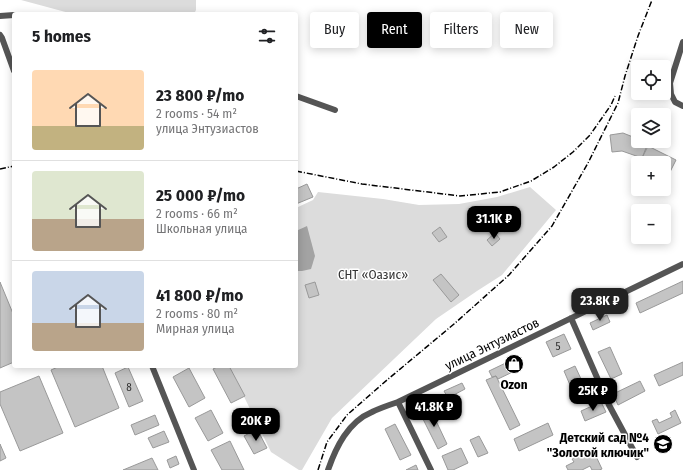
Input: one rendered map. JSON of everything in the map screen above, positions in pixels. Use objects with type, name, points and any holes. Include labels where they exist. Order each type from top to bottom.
[{"type":"street","points":[[0,16],[12,15]]},
{"type":"street","points":[[0,35],[12,66]]},
{"type":"street","points":[[683,42],[670,83],[671,94],[676,102],[683,106]]},
{"type":"street","points":[[298,97],[335,110]]},
{"type":"street","name":"улица Энтузиастов","points":[[328,470],[333,456],[346,433],[357,421],[370,412],[398,402],[683,264]]},
{"type":"street","points":[[571,318],[609,405],[637,457]]},
{"type":"street","points":[[153,368],[194,470]]},
{"type":"street","points":[[398,402],[431,470]]},
{"type":"green space","points":[[21,0],[196,0],[195,12],[66,12]]},
{"type":"green space","name":"СНТ «Оазис»","points":[[530,187],[556,210],[502,275],[436,319],[332,418],[302,470],[299,470],[271,452],[230,368],[298,368],[298,207],[313,200],[318,192],[383,199],[419,205],[459,204],[497,197]]},
{"type":"shaded area","points":[[307,226],[315,256],[311,269],[302,271],[298,271],[298,230]]},
{"type":"building","points":[[623,133],[631,136],[631,148],[646,148],[643,156],[636,156],[622,151],[612,152],[610,135]]},
{"type":"building","points":[[647,148],[652,148],[668,156],[643,156]]},
{"type":"building","points":[[671,158],[676,160],[671,170]]},
{"type":"building","points":[[307,184],[313,197],[298,203],[298,188]]},
{"type":"building","points":[[505,221],[510,227],[504,232],[499,227]]},
{"type":"building","points":[[440,227],[447,237],[439,242],[432,233]]},
{"type":"building","points":[[495,233],[500,239],[492,246],[487,240]]},
{"type":"building","points":[[441,274],[459,295],[451,302],[433,280]]},
{"type":"building","points":[[683,281],[683,293],[640,313],[636,303]]},
{"type":"building","points":[[0,282],[12,311],[12,363],[0,368]]},
{"type":"building","points":[[315,282],[319,295],[309,298],[305,285]]},
{"type":"building","points":[[607,315],[610,322],[593,330],[590,323]]},
{"type":"building","points":[[564,334],[571,349],[553,357],[546,342]]},
{"type":"building","points":[[610,347],[622,374],[611,379],[598,352]]},
{"type":"building","points":[[516,358],[521,368],[498,379],[496,376],[492,377],[489,371]]},
{"type":"building","points":[[683,362],[683,375],[659,386],[654,375]]},
{"type":"building","points":[[575,366],[588,394],[576,399],[564,371]]},
{"type":"building","points":[[56,368],[103,368],[119,408],[75,427],[51,370]]},
{"type":"building","points":[[128,368],[143,401],[129,407],[115,373]]},
{"type":"building","points":[[189,368],[205,398],[189,407],[173,377]]},
{"type":"building","points":[[230,368],[245,396],[231,403],[213,369]]},
{"type":"building","points":[[39,376],[63,433],[20,451],[0,404],[0,392]]},
{"type":"building","points":[[496,376],[520,425],[510,430],[486,380]]},
{"type":"building","points":[[640,381],[645,391],[618,405],[613,394]]},
{"type":"building","points":[[462,383],[465,389],[448,398],[444,391]]},
{"type":"building","points":[[601,402],[606,412],[585,421],[581,411]]},
{"type":"building","points":[[430,408],[447,444],[438,449],[420,413]]},
{"type":"building","points":[[211,410],[223,433],[208,441],[195,418]]},
{"type":"building","points":[[675,410],[681,423],[658,434],[652,421],[657,419],[659,423],[672,417],[670,413]]},
{"type":"building","points":[[155,415],[159,425],[135,435],[131,425]]},
{"type":"building","points":[[548,423],[553,435],[519,451],[514,439]]},
{"type":"building","points":[[395,424],[411,455],[400,460],[385,429]]},
{"type":"building","points":[[257,429],[267,448],[254,454],[244,436]]},
{"type":"building","points":[[164,431],[169,442],[153,448],[148,438]]},
{"type":"building","points":[[479,436],[488,453],[478,457],[470,440]]},
{"type":"building","points":[[230,441],[244,470],[222,470],[211,450]]},
{"type":"building","points":[[0,444],[6,458],[0,461]]},
{"type":"building","points":[[461,448],[468,463],[453,470],[448,470],[442,456]]},
{"type":"building","points":[[586,452],[587,455],[594,452],[602,469],[592,470],[590,466],[582,470],[568,470],[566,466],[574,462],[572,459]]},
{"type":"building","points":[[176,456],[179,464],[170,468],[167,460]]},
{"type":"building","points":[[152,458],[158,470],[123,470]]},
{"type":"building","points":[[416,465],[418,470],[406,470]]},
{"type":"railway","points":[[318,470],[327,442],[347,415],[509,275],[552,226],[588,163],[618,103],[638,36],[652,0]]},
{"type":"railway","points":[[298,171],[362,184],[460,196],[500,192],[531,181],[554,167],[573,152],[590,135],[611,105],[615,96]]},
{"type":"railway","points":[[0,169],[12,166]]},
{"type":"place","name":"Ozon","points":[[514,364]]},
{"type":"place","name":"Детский сад №4 \"Золотой ключик\"","points":[[663,444]]}]
